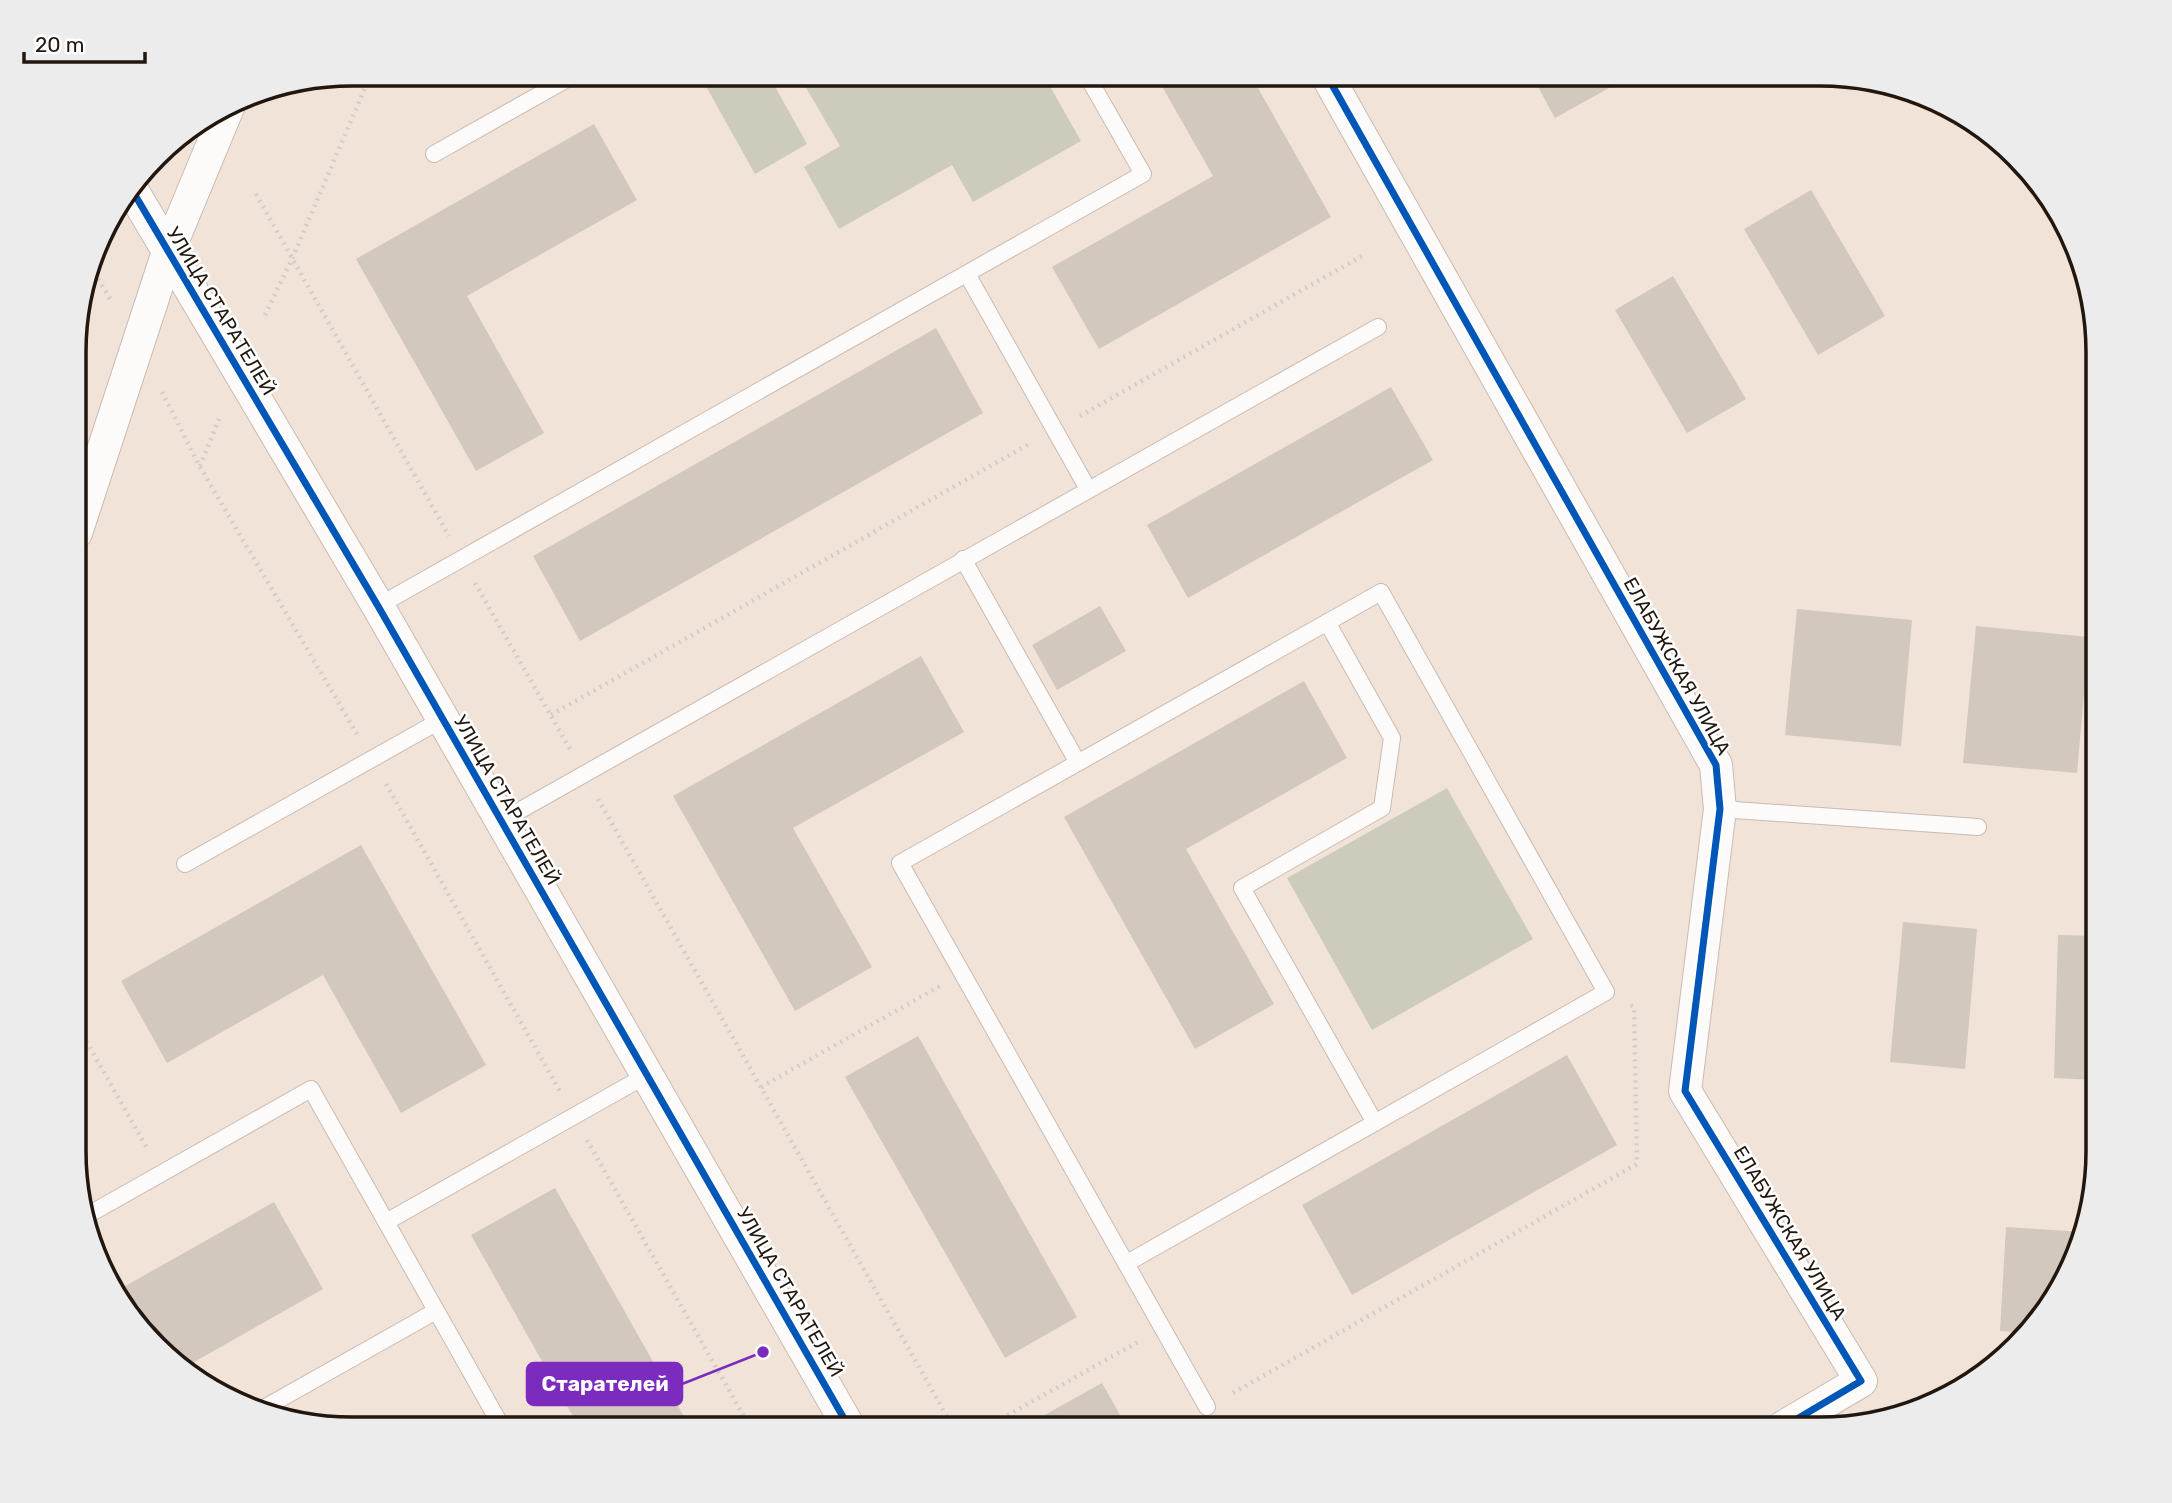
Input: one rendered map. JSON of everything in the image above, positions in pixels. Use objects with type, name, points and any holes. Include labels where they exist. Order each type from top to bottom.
[{"type":"street","name":"ЕЛАБУЖСКАЯ УЛИЦА","points":[[1333,86],[1716,765],[1720,809],[1685,1091],[1861,1381],[1800,1417]]},
{"type":"street","points":[[86,502],[167,252],[223,119]]},
{"type":"street","name":"УЛИЦА СТАРАТЕЛЕЙ","points":[[136,197],[378,606],[843,1417]]},
{"type":"lane","points":[[434,154],[555,86]]},
{"type":"lane","points":[[378,606],[1143,174],[1093,86]]},
{"type":"lane","points":[[967,274],[1088,489]]},
{"type":"lane","points":[[501,821],[1378,327]]},
{"type":"lane","points":[[963,559],[1079,763]]},
{"type":"lane","points":[[1126,1263],[1606,992],[1381,592],[900,863],[1207,1407]]},
{"type":"lane","points":[[1327,622],[1392,738],[1382,808],[1242,888],[1375,1123]]},
{"type":"lane","points":[[185,864],[443,719]]},
{"type":"lane","points":[[1720,809],[1978,827]]},
{"type":"lane","points":[[386,1222],[647,1075]]},
{"type":"lane","points":[[93,1212],[311,1089],[496,1417]]},
{"type":"lane","points":[[271,1404],[436,1311]]},
{"type":"path","points":[[265,315],[292,259],[366,86]]},
{"type":"path","points":[[256,194],[947,1417]]},
{"type":"path","points":[[551,715],[1362,256]]},
{"type":"path","points":[[97,277],[116,309]]},
{"type":"path","points":[[159,388],[200,467],[372,759],[744,1417]]},
{"type":"path","points":[[200,467],[219,419]]},
{"type":"path","points":[[761,1087],[962,973]]},
{"type":"path","points":[[1207,1407],[1637,1164],[1634,1007],[1606,992]]},
{"type":"path","points":[[86,1041],[161,1174]]},
{"type":"path","points":[[1004,1417],[1163,1328]]},
{"type":"shaded area","points":[[706,86],[775,86],[807,144],[755,174]]},
{"type":"shaded area","points":[[805,86],[1050,86],[1081,141],[973,202],[952,165],[839,229],[804,167],[840,146]]},
{"type":"shaded area","points":[[1447,788],[1533,939],[1372,1030],[1287,878]]},
{"type":"building","points":[[1162,86],[1257,86],[1331,217],[1099,349],[1052,267],[1213,176]]},
{"type":"building","points":[[1538,86],[1613,86],[1555,118]]},
{"type":"building","points":[[594,124],[637,200],[467,296],[544,433],[476,471],[356,259]]},
{"type":"building","points":[[1811,190],[1885,316],[1818,355],[1744,229]]},
{"type":"building","points":[[1673,276],[1746,399],[1687,433],[1615,310]]},
{"type":"building","points":[[936,328],[983,413],[580,641],[533,556]]},
{"type":"building","points":[[1391,387],[1433,460],[1188,598],[1147,525]]},
{"type":"building","points":[[1100,606],[1126,651],[1057,690],[1032,645]]},
{"type":"building","points":[[1797,609],[1912,620],[1901,746],[1785,735]]},
{"type":"building","points":[[1976,626],[2086,637],[2086,671],[2077,773],[1963,763]]},
{"type":"building","points":[[921,656],[964,732],[793,828],[872,967],[795,1011],[673,796]]},
{"type":"building","points":[[1304,681],[1347,758],[1186,849],[1274,1004],[1195,1049],[1064,817]]},
{"type":"building","points":[[361,845],[486,1065],[401,1113],[323,975],[167,1063],[121,981]]},
{"type":"building","points":[[1903,922],[1977,929],[1965,1069],[1890,1062]]},
{"type":"building","points":[[2058,935],[2086,936],[2086,1079],[2054,1078]]},
{"type":"building","points":[[918,1036],[1077,1317],[1005,1358],[845,1077]]},
{"type":"building","points":[[1567,1055],[1617,1145],[1352,1295],[1302,1205]]},
{"type":"building","points":[[555,1188],[684,1417],[573,1417],[471,1235]]},
{"type":"building","points":[[274,1202],[323,1289],[192,1363],[152,1327],[123,1287]]},
{"type":"building","points":[[2006,1227],[2074,1231],[2059,1269],[2031,1313],[2015,1332],[2000,1331]]},
{"type":"building","points":[[1102,1383],[1121,1417],[1041,1417]]},
{"type":"cycle path","points":[[1333,86],[1716,765],[1720,809],[1685,1091],[1861,1381],[1800,1417]]},
{"type":"cycle path","points":[[136,197],[378,606],[843,1417]]},
{"type":"place","name":"Старателей","points":[[763,1352]]}]
